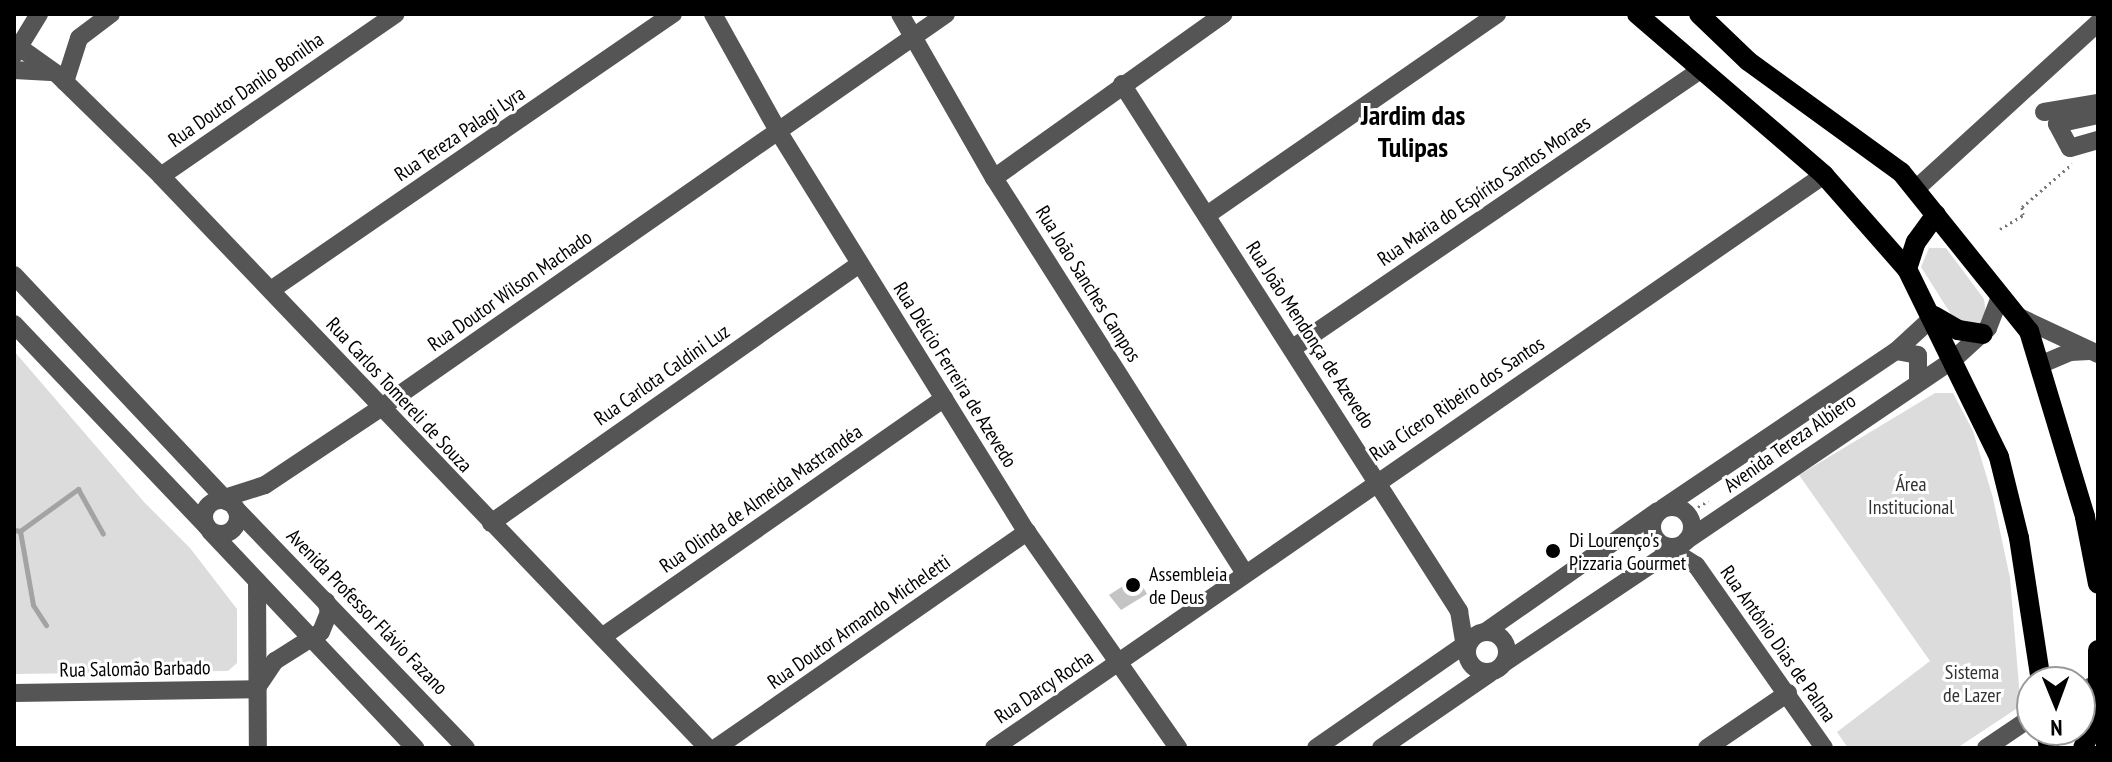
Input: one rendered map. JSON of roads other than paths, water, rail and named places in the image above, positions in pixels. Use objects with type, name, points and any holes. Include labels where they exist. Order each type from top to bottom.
[{"type":"main road","points":[[1637,14],[1824,175],[1907,269],[1934,316],[1999,457],[2019,538],[2039,666]]},
{"type":"main road","points":[[1699,14],[1748,61],[1917,188],[2000,297],[2019,317],[2042,364],[2098,584]]},
{"type":"main road","points":[[1907,269],[1916,242],[1936,214]]},
{"type":"main road","points":[[1934,316],[1958,330],[1983,334]]},
{"type":"main road","points":[[2083,748],[2098,715],[2098,650]]},
{"type":"street","points":[[16,51],[39,14]]},
{"type":"street","name":"Rua Doutor Danilo Bonilha","points":[[161,176],[396,14]]},
{"type":"street","name":"Rua Tereza Palagi Lyra","points":[[271,290],[673,14]]},
{"type":"street","name":"Rua Délcio Ferreira de Azevedo","points":[[713,14],[778,131],[1027,532],[1178,748]]},
{"type":"street","name":"Rua João Sanches Campos","points":[[900,14],[994,178],[1245,573]]},
{"type":"street","name":"Rua Doutor Wilson Machado","points":[[231,507],[379,409],[946,14]]},
{"type":"street","points":[[994,178],[1224,14]]},
{"type":"street","points":[[1207,215],[1497,14]]},
{"type":"street","points":[[14,70],[61,78],[79,38],[108,15]]},
{"type":"street","points":[[1917,188],[2098,23]]},
{"type":"street","name":"Rua Carlos Tomereli de Souza","points":[[16,51],[61,78],[161,176],[271,290],[379,409],[708,748]]},
{"type":"street","name":"Rua Maria do Espírito Santos Moraes","points":[[1293,348],[1700,70]]},
{"type":"street","name":"Rua João Mendonça de Azevedo","points":[[1122,84],[1479,639]]},
{"type":"street","points":[[2051,118],[2098,103]]},
{"type":"street","points":[[2051,118],[2098,115]]},
{"type":"street","points":[[2051,118],[2074,153],[2098,140]]},
{"type":"street","name":"Rua Cícero Ribeiro dos Santos","points":[[1118,663],[1378,480],[1824,175]]},
{"type":"street","name":"Rua Carlota Caldini Luz","points":[[491,523],[859,264]]},
{"type":"street","name":"Avenida Professor Flávio Fazano","points":[[14,275],[231,507],[466,748]]},
{"type":"street","points":[[1983,334],[2000,297]]},
{"type":"street","name":"Avenida Tereza Albiero","points":[[1316,748],[1896,351],[1934,316]]},
{"type":"street","points":[[2019,317],[2095,352]]},
{"type":"street","points":[[14,324],[415,748]]},
{"type":"street","name":"Avenida Tereza Albiero","points":[[1381,748],[1954,359],[1983,334]]},
{"type":"street","points":[[1896,351],[1918,355],[1921,379],[1950,376],[1966,385]]},
{"type":"street","points":[[2042,364],[2070,352],[2095,352]]},
{"type":"street","name":"Rua Olinda de Almeida Mastrandéa","points":[[602,637],[944,398]]},
{"type":"street","points":[[231,507],[228,533],[209,529],[204,513],[231,507]]},
{"type":"street","name":"Rua Antônio Dias de Palma","points":[[1661,510],[1681,509],[1681,542],[1824,748]]},
{"type":"street","points":[[1661,510],[1651,528],[1681,542]]},
{"type":"street","name":"Rua Doutor Armando Micheletti","points":[[716,748],[1027,532]]},
{"type":"street","points":[[257,581],[258,748]]},
{"type":"street","points":[[256,689],[275,661],[312,639],[327,622],[326,601]]},
{"type":"street","name":"Rua João Mendonça de Azevedo","points":[[1459,611],[1479,639]]},
{"type":"street","points":[[1479,639],[1507,649],[1497,668],[1475,669],[1479,639]]},
{"type":"street","name":"Rua Darcy Rocha","points":[[994,748],[1118,663]]},
{"type":"street","name":"Rua Salomão Barbado","points":[[14,693],[256,689]]},
{"type":"street","points":[[1707,748],[1788,693]]},
{"type":"street","points":[[1986,748],[2016,728]]},
{"type":"waterway","points":[[20,531],[78,489],[103,534]]},
{"type":"waterway","points":[[14,530],[20,531],[33,605],[46,625]]},
{"type":"place","name":"Di Lourenço's Pizzaria Gourmet","points":[[1553,551]]},
{"type":"place","name":"Assembleia de Deus","points":[[1133,585]]},
{"type":"district","name":"Jardim das Tulipas","points":[[1413,131]]},
{"type":"park label","name":"Área Institucional","points":[[1911,496]]},
{"type":"park label","name":"Sistema de Lazer","points":[[1972,684]]}]
